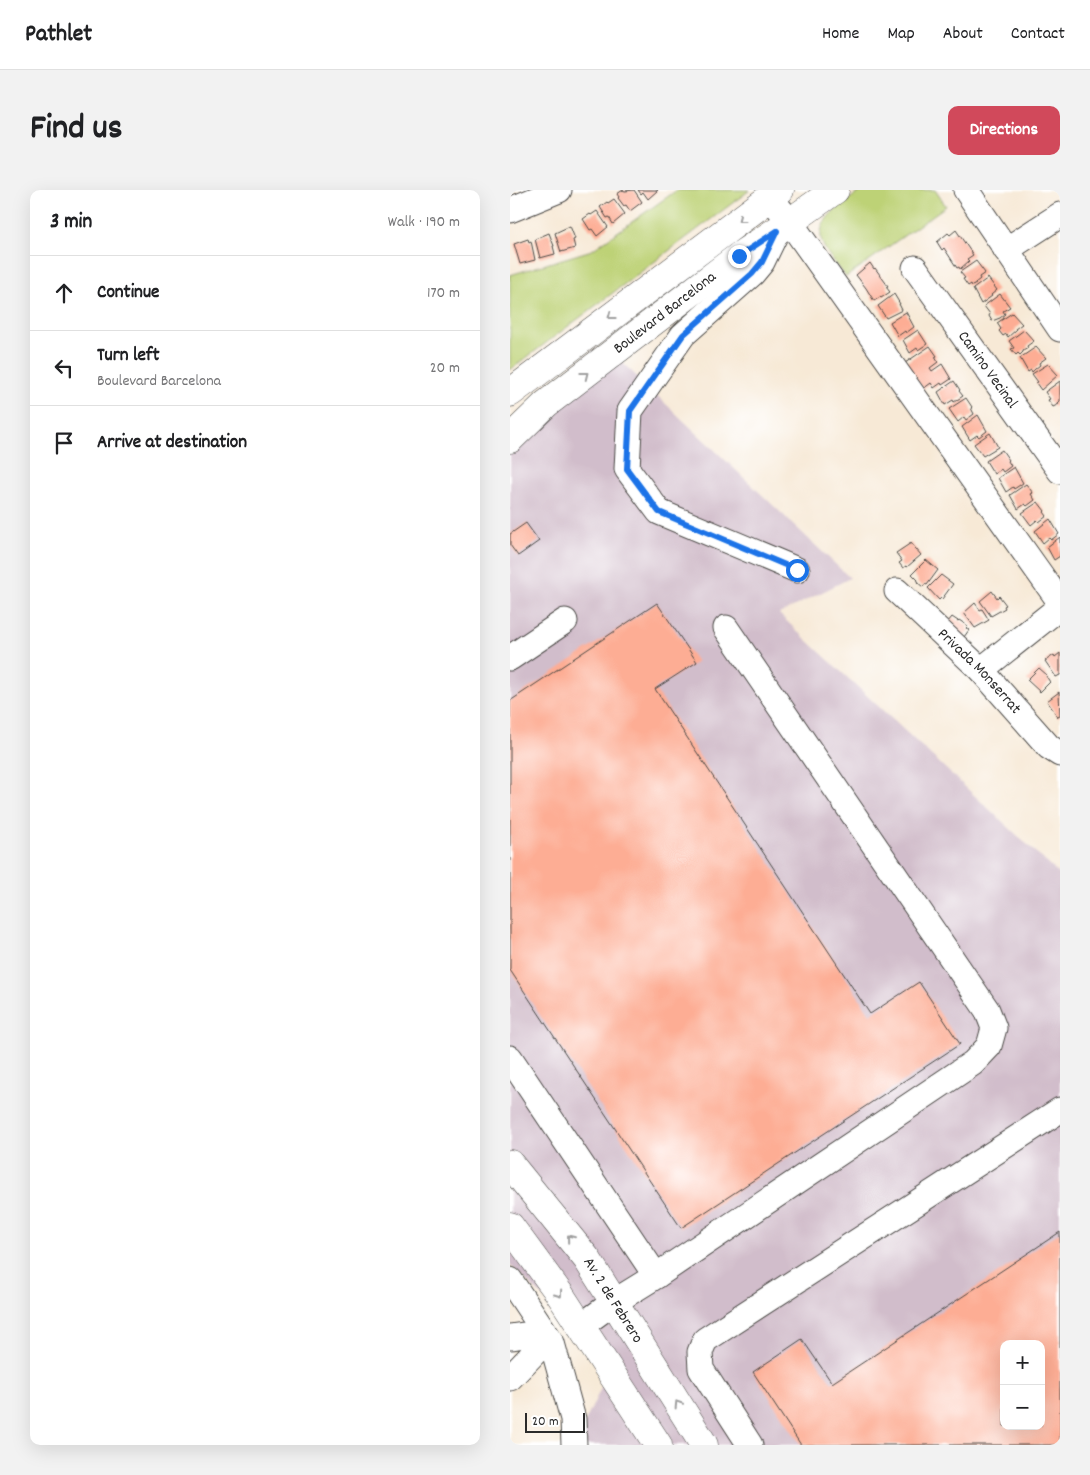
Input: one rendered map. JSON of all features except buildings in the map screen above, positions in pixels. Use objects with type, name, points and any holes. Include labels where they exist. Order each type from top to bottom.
[{"type":"main road","name":"Boulevard Barcelona","points":[[510,439],[546,404],[739,256],[784,227],[835,190]]},
{"type":"main road","name":"Boulevard Barcelona","points":[[519,385],[775,194]]},
{"type":"main road","name":"Av. 2 de Febrero","points":[[510,1164],[587,1259],[704,1445]]},
{"type":"main road","points":[[510,1226],[559,1293],[658,1445]]},
{"type":"street","points":[[510,210],[559,190]]},
{"type":"street","points":[[966,190],[1060,330]]},
{"type":"street","points":[[775,194],[784,227],[1060,602]]},
{"type":"street","points":[[1006,250],[1060,215]]},
{"type":"street","points":[[784,227],[762,262],[752,274],[683,335],[630,411],[627,469],[659,512],[797,570]]},
{"type":"street","name":"Camino Vecinal","points":[[915,268],[1060,471]]},
{"type":"street","name":"Privada Monserrat","points":[[897,591],[981,670],[1049,746],[1060,754]]},
{"type":"street","points":[[981,670],[1060,607]]},
{"type":"street","points":[[510,658],[565,621]]},
{"type":"street","points":[[581,1326],[614,1302],[656,1276],[974,1062],[989,1046],[994,1028],[987,1010],[726,628]]},
{"type":"street","points":[[510,1058],[656,1276]]},
{"type":"street","points":[[750,1445],[701,1369],[700,1352],[705,1340],[1060,1110]]},
{"type":"street","points":[[510,1280],[552,1342],[573,1419],[574,1445]]},
{"type":"street","points":[[510,1337],[530,1334],[537,1337],[540,1342],[537,1350],[510,1378]]},
{"type":"shaded area","points":[[612,353],[850,578],[779,614],[1060,875],[1060,1445],[574,1445],[612,1365],[510,1265],[510,439]]},
{"type":"green space","points":[[677,190],[750,190],[510,370],[510,275],[592,250]]},
{"type":"green space","points":[[862,190],[935,190],[946,206],[846,277],[823,245],[822,227],[839,206]]},
{"type":"route","points":[[739,256],[777,231],[762,262],[752,274],[683,335],[630,411],[627,469],[659,512],[797,570]]}]
